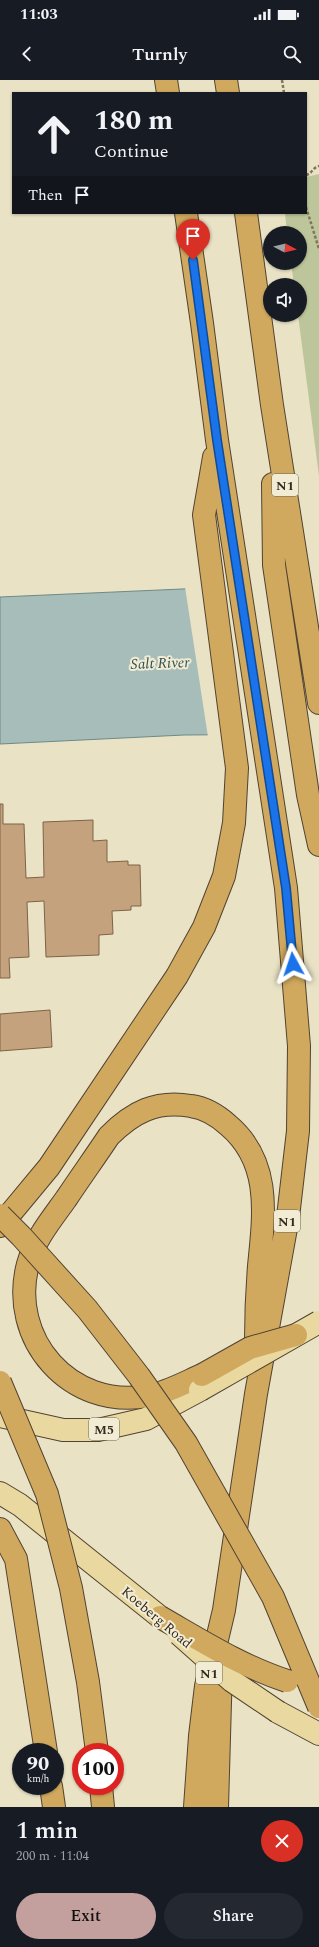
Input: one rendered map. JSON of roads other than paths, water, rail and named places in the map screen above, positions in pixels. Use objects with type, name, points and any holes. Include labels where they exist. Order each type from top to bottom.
[{"type":"highway","points":[[166,80],[168,92]]},
{"type":"highway","points":[[226,80],[228,92]]},
{"type":"highway","name":"N1","points":[[186,214],[217,440],[286,888],[299,1025],[298,1124],[288,1217],[256,1394],[224,1610],[206,1686],[200,1736],[196,1807]]},
{"type":"highway","name":"N1","points":[[246,214],[261,313],[272,405],[319,703]]},
{"type":"highway","points":[[272,405],[274,565],[308,795],[319,845]]},
{"type":"highway","points":[[0,1226],[49,1167],[177,976],[204,927],[224,876],[234,823],[237,768],[204,515],[217,440]]},
{"type":"highway","points":[[256,1394],[256,1307],[264,1213],[259,1172],[254,1158],[237,1132],[212,1112],[196,1107],[180,1104],[164,1105],[138,1112],[124,1122],[110,1136],[46,1227],[35,1244],[28,1264],[24,1284],[24,1306],[28,1326],[48,1360],[63,1375],[94,1392],[110,1396],[148,1396],[201,1382],[250,1348],[296,1335]]},
{"type":"highway","points":[[0,1215],[87,1309],[138,1376],[186,1443],[273,1597],[319,1707]]},
{"type":"highway","points":[[0,1382],[47,1494],[71,1588],[88,1682],[96,1743]]},
{"type":"highway","points":[[0,1529],[16,1559],[45,1743]]},
{"type":"highway","points":[[217,1807],[216,1778],[224,1610]]},
{"type":"highway","points":[[157,1614],[241,1663],[262,1673],[287,1681],[319,1687]]},
{"type":"highway","points":[[52,1795],[54,1807]]},
{"type":"highway","points":[[102,1795],[103,1807]]},
{"type":"main road","points":[[296,1335],[319,1322]]},
{"type":"main road","name":"M5","points":[[0,1416],[63,1430],[98,1430],[146,1419],[201,1382]]},
{"type":"main road","name":"Koeberg Road","points":[[0,1493],[20,1506],[157,1614],[232,1681],[278,1712],[319,1734]]},
{"type":"water","name":"Salt River","points":[[319,583],[319,734],[184,735],[0,744],[0,597]]}]
